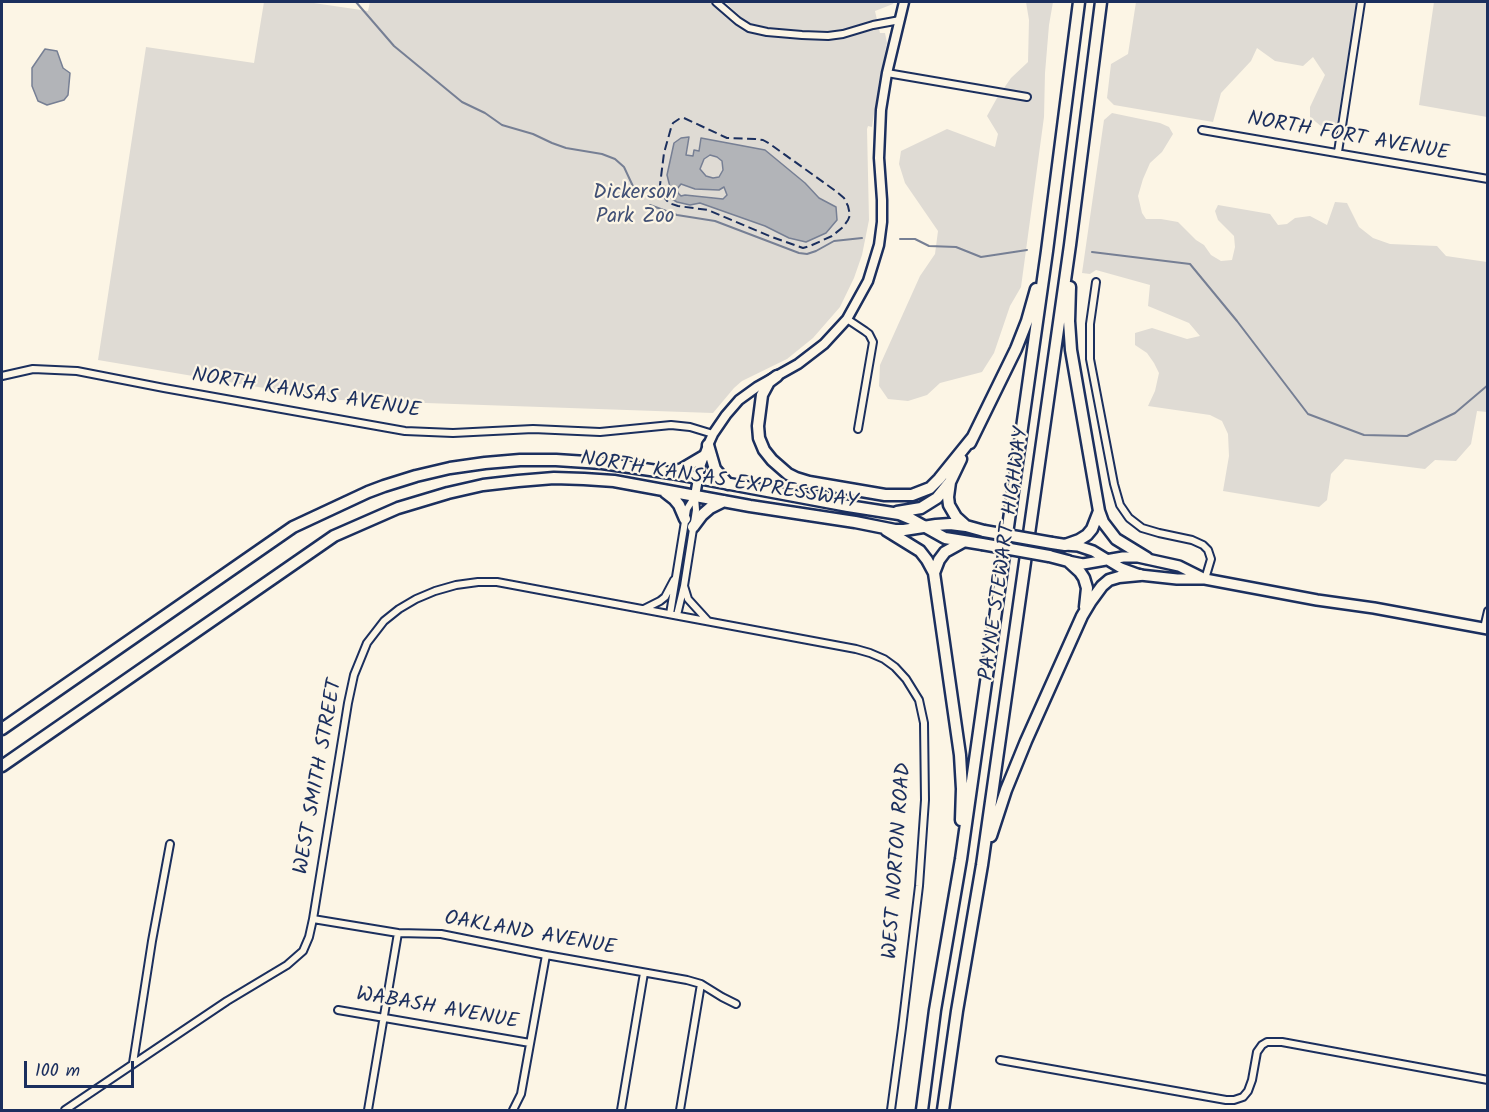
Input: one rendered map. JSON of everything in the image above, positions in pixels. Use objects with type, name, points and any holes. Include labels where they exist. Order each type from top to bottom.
[{"type":"highway","name":"PAYNE STEWART HIGHWAY","points":[[922,1110],[961,859],[1047,251],[1079,2]]},
{"type":"highway","name":"PAYNE STEWART HIGHWAY","points":[[943,1110],[982,865],[1070,245],[1101,2]]},
{"type":"highway","points":[[1070,245],[1071,350],[1099,511],[1103,522],[1116,539],[1147,558]]},
{"type":"highway","points":[[891,512],[916,510],[928,505],[938,498],[950,482],[1010,363],[1022,333],[1047,251]]},
{"type":"highway","points":[[777,376],[769,382],[762,395],[758,426],[759,438],[764,450],[772,460],[796,478],[885,495],[912,495],[930,488],[973,437]]},
{"type":"highway","points":[[708,445],[715,469],[729,484]]},
{"type":"highway","points":[[670,473],[704,456]]},
{"type":"highway","name":"NORTH KANSAS EXPRESSWAY","points":[[2,729],[293,527],[384,486],[450,468],[502,461],[571,460],[670,473],[891,512],[905,516],[940,536],[1068,561]]},
{"type":"highway","name":"NORTH KANSAS EXPRESSWAY","points":[[2,766],[334,536],[382,514],[457,491],[500,483],[545,479],[614,481],[895,530],[904,531],[945,524],[1065,545]]},
{"type":"highway","points":[[950,482],[948,497],[950,505],[956,516],[966,526]]},
{"type":"highway","points":[[663,490],[674,498],[689,523],[724,501]]},
{"type":"highway","points":[[1065,545],[1087,535],[1099,511]]},
{"type":"highway","points":[[880,527],[920,551],[934,573],[960,755],[961,859]]},
{"type":"highway","points":[[934,573],[945,552],[964,542]]},
{"type":"highway","points":[[982,865],[1006,790],[1082,616],[1087,598],[1086,583],[1080,572],[1068,561]]},
{"type":"highway","points":[[1082,616],[1106,582],[1119,577],[1140,574]]},
{"type":"main road","points":[[695,496],[708,445],[726,415],[757,387],[815,352],[847,320],[868,281],[880,239],[883,211],[879,158],[883,94],[904,2]]},
{"type":"main road","name":"NORTH KANSAS EXPRESSWAY","points":[[1065,545],[1085,548],[1126,571],[1140,574],[1177,579],[1205,579],[1486,629]]},
{"type":"main road","name":"NORTH KANSAS EXPRESSWAY","points":[[1068,561],[1083,564],[1129,556],[1147,558],[1179,566],[1205,579]]},
{"type":"street","points":[[716,2],[749,28],[767,32],[828,36],[900,21]]},
{"type":"street","points":[[1338,152],[1361,2]]},
{"type":"street","points":[[887,73],[1028,97]]},
{"type":"street","name":"NORTH FORT AVENUE","points":[[1202,130],[1488,179]]},
{"type":"street","points":[[1096,282],[1090,324],[1090,359],[1120,505],[1129,518],[1142,528],[1192,540],[1206,547],[1211,559],[1205,579]]},
{"type":"street","points":[[847,320],[869,334],[873,342],[858,429]]},
{"type":"street","name":"NORTH KANSAS AVENUE","points":[[2,376],[33,369],[77,371],[389,429],[437,433],[533,429],[600,432],[671,425],[690,427],[713,434]]},
{"type":"street","points":[[673,614],[677,574],[689,523],[696,510],[695,496]]},
{"type":"street","points":[[673,614],[684,586],[689,523],[687,509],[695,496]]},
{"type":"street","points":[[644,609],[665,597],[677,574]]},
{"type":"street","name":"WEST SMITH STREET","points":[[65,1110],[227,1001],[293,961],[303,951],[308,942],[314,919],[346,711],[354,675],[367,643],[384,621],[406,604],[435,591],[467,584],[497,582],[644,609]]},
{"type":"street","points":[[684,586],[688,599],[708,621]]},
{"type":"street","name":"WEST NORTON ROAD","points":[[644,609],[870,653],[890,663],[900,672],[919,700],[925,737],[923,842],[891,1110]]},
{"type":"street","points":[[1486,629],[1488,611]]},
{"type":"street","points":[[133,1063],[170,844]]},
{"type":"street","name":"OAKLAND AVENUE","points":[[314,919],[398,933],[441,934],[687,980],[701,984],[736,1004]]},
{"type":"street","points":[[370,1110],[382,1018],[398,933]]},
{"type":"street","points":[[513,1110],[521,1094],[546,955]]},
{"type":"street","points":[[621,1110],[644,973]]},
{"type":"street","points":[[680,1110],[701,984]]},
{"type":"street","name":"WABASH AVENUE","points":[[338,1010],[531,1043]]},
{"type":"street","points":[[1000,1060],[1226,1100],[1243,1097],[1248,1091],[1257,1052],[1267,1042],[1282,1042],[1488,1080]]},
{"type":"green space","name":"Dickerson Park Zoo","points":[[264,2],[307,2],[368,11],[370,2],[710,2],[726,16],[742,18],[725,2],[894,2],[875,11],[880,33],[885,33],[887,43],[872,127],[868,126],[867,129],[869,220],[862,255],[840,307],[813,338],[787,359],[742,381],[713,413],[340,400],[98,360],[146,47],[254,63]]},
{"type":"green space","points":[[1026,2],[1053,2],[1045,73],[1044,117],[1021,287],[1010,306],[994,353],[982,372],[940,383],[927,395],[908,401],[888,399],[879,386],[880,365],[920,276],[935,254],[938,231],[905,183],[899,164],[901,151],[947,129],[995,147],[998,134],[987,116],[1011,78],[1028,62],[1029,20]]},
{"type":"green space","points":[[1136,2],[1357,2],[1336,131],[1322,127],[1310,117],[1310,107],[1325,75],[1313,57],[1303,66],[1275,61],[1257,48],[1251,61],[1221,93],[1213,122],[1114,105],[1107,98],[1111,64],[1128,54]]},
{"type":"green space","points":[[1434,2],[1487,2],[1487,117],[1419,105]]},
{"type":"green space","points":[[1112,113],[1169,127],[1173,134],[1162,152],[1150,163],[1143,179],[1138,196],[1142,213],[1146,219],[1178,222],[1204,245],[1211,255],[1221,261],[1232,260],[1235,247],[1234,236],[1218,220],[1215,211],[1218,205],[1270,214],[1278,225],[1287,224],[1295,218],[1310,216],[1327,225],[1335,202],[1347,203],[1359,227],[1373,238],[1390,244],[1437,246],[1446,256],[1487,262],[1487,412],[1477,411],[1471,444],[1456,461],[1435,460],[1425,469],[1345,459],[1331,474],[1327,500],[1319,507],[1223,491],[1229,456],[1228,434],[1222,421],[1210,415],[1148,406],[1155,391],[1159,373],[1147,353],[1135,345],[1135,333],[1152,328],[1187,339],[1200,336],[1189,323],[1148,306],[1150,285],[1096,270],[1090,274],[1082,273],[1104,120]]},
{"type":"shaded area","points":[[45,49],[57,51],[63,68],[70,73],[68,95],[64,100],[47,105],[38,101],[32,86],[32,68]]},
{"type":"shaded area","points":[[689,137],[686,155],[693,156],[694,150],[699,151],[701,138],[765,150],[805,183],[819,198],[836,207],[837,220],[826,233],[806,242],[789,238],[765,226],[700,203],[690,205],[677,202],[666,193],[670,187],[667,175],[674,143],[681,138]],"holes":[[[710,155],[722,161],[723,170],[719,177],[706,176],[700,169],[704,159]],[[681,184],[695,189],[719,190],[724,187],[727,195],[723,199],[681,196],[677,189]]]},
{"type":"waterway","points":[[356,2],[394,46],[462,102],[485,113],[502,125],[533,134],[566,148],[602,154],[615,159],[624,167],[638,197]]},
{"type":"waterway","points":[[650,205],[677,215],[715,221],[799,253],[807,254],[816,251],[834,241],[862,238]]},
{"type":"waterway","points":[[900,239],[915,239],[929,246],[956,247],[981,257],[1027,250]]},
{"type":"waterway","points":[[1092,252],[1190,264],[1308,414],[1364,435],[1407,436],[1455,413],[1488,385]]},
{"type":"railway","points":[[684,118],[727,138],[763,140],[770,144],[844,198],[850,215],[848,220],[832,236],[803,248],[708,210],[669,203],[660,185],[664,153],[673,123],[684,118]]}]
